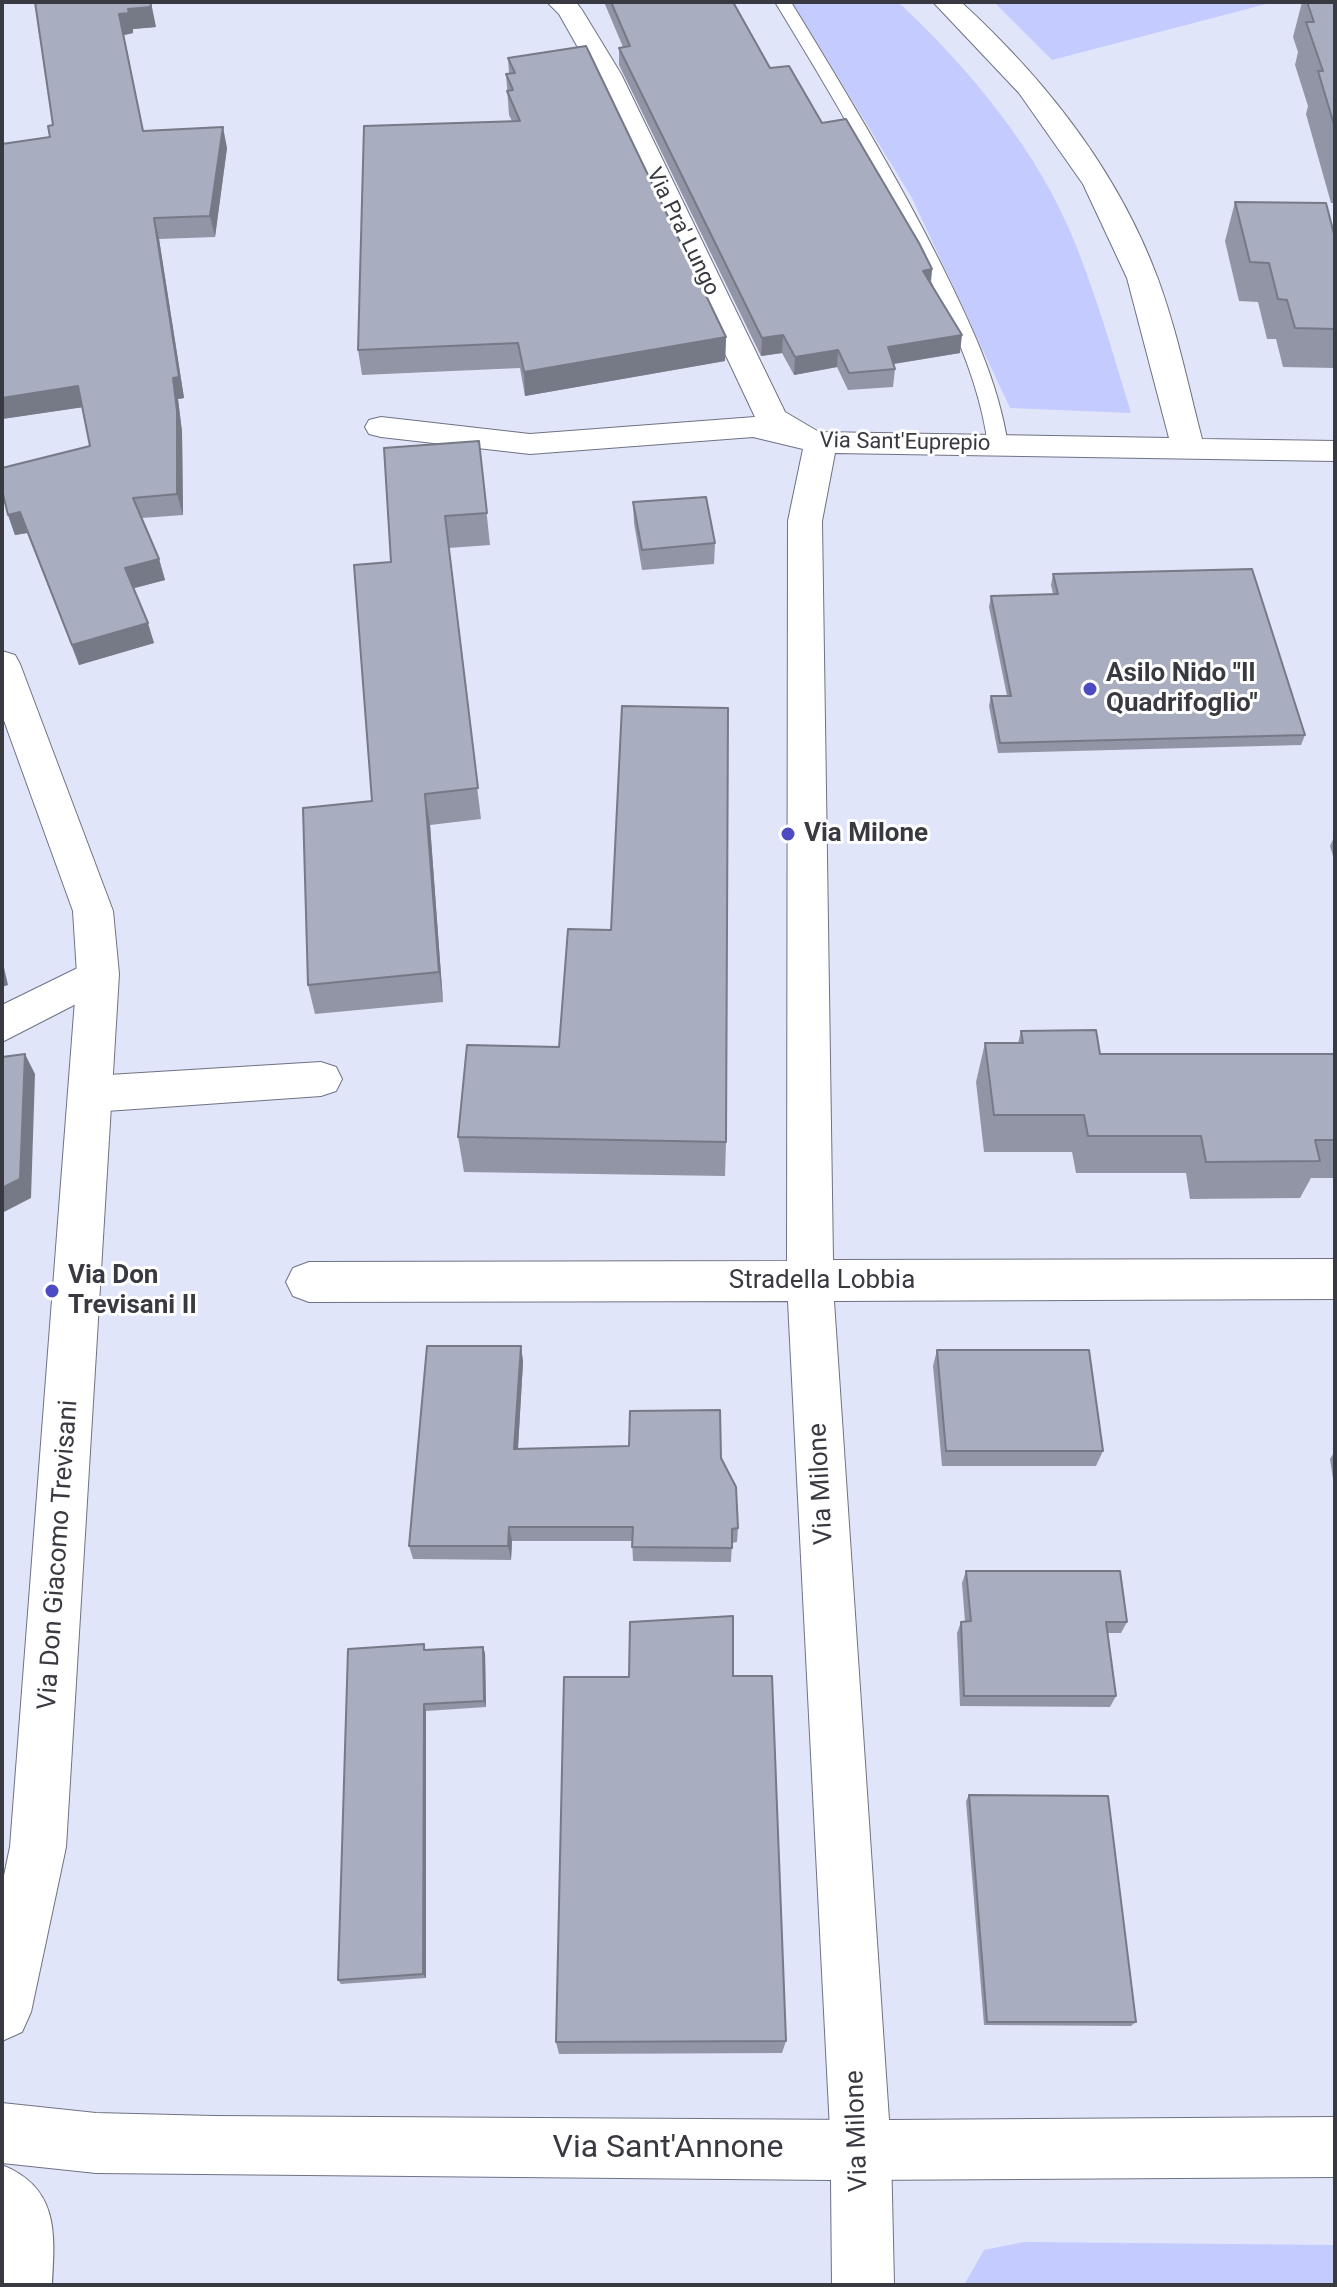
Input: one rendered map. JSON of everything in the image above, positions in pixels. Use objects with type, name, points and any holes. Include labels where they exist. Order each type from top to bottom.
[{"type":"street","name":"Via Pra' Lungo","points":[[560,2],[569,10],[607,74],[772,418],[821,443]]},
{"type":"street","points":[[946,2],[1027,85],[1088,167],[1133,253],[1188,448]]},
{"type":"street","name":"Via Sant'Euprepio","points":[[381,427],[530,444],[753,427],[821,443],[1335,451]]},
{"type":"street","name":"Via Milone","points":[[821,443],[805,521],[804,547],[810,1282],[861,2150],[863,2285]]},
{"type":"street","name":"Via Don Giacomo Trevisani","points":[[2,664],[93,911],[98,974],[38,1847],[2,2012]]},
{"type":"street","points":[[2,1025],[98,974]]},
{"type":"street","points":[[92,1094],[321,1079]]},
{"type":"street","name":"Stradella Lobbia","points":[[309,1282],[1335,1279]]},
{"type":"street","name":"Via Sant'Annone","points":[[2,2133],[96,2143],[214,2146],[861,2150],[1335,2147]]},
{"type":"street","points":[[2,2195],[25,2228],[21,2285]]},
{"type":"lane","points":[[783,2],[910,220],[951,303],[992,400],[998,445]]},
{"type":"shaded area","points":[[792,2],[898,2],[976,83],[1022,144],[1060,209],[1091,285],[1131,413],[1010,408],[912,198]]},
{"type":"shaded area","points":[[994,2],[1274,2],[1052,60]]},
{"type":"shaded area","points":[[1024,2242],[1335,2245],[1335,2285],[964,2285],[984,2250]]},
{"type":"building","points":[[35,2],[150,2],[151,7],[128,9],[129,13],[119,14],[143,131],[223,127],[210,216],[154,218],[179,377],[173,378],[177,411],[177,494],[133,498],[159,559],[125,568],[148,623],[72,645],[20,512],[8,515],[2,490],[2,468],[90,446],[78,386],[2,398],[2,144],[50,137],[48,126],[53,125]]},
{"type":"building","points":[[611,2],[733,2],[770,68],[789,66],[822,123],[846,119],[919,243],[932,269],[923,271],[962,335],[888,347],[895,369],[849,373],[838,350],[795,357],[783,335],[762,338],[619,48],[630,46]]},
{"type":"building","points":[[1307,2],[1335,2],[1335,128],[1318,71],[1323,71],[1306,22],[1314,22]]},
{"type":"building","points":[[586,46],[726,337],[524,372],[518,343],[358,350],[364,126],[520,121],[507,91],[513,90],[506,74],[515,73],[508,58]]},
{"type":"building","points":[[1235,202],[1326,203],[1335,238],[1335,329],[1295,328],[1287,300],[1278,299],[1269,263],[1250,262]]},
{"type":"building","points":[[479,441],[487,513],[445,516],[478,788],[425,794],[439,972],[308,985],[303,808],[372,801],[354,565],[391,562],[384,448]]},
{"type":"building","points":[[706,497],[715,543],[642,550],[633,502]]},
{"type":"building","points":[[1252,569],[1305,735],[1000,743],[991,696],[1011,696],[991,596],[1058,594],[1053,574]]},
{"type":"building","points":[[622,706],[728,708],[726,1142],[458,1137],[467,1045],[559,1047],[568,929],[611,930]]},
{"type":"building","points":[[1096,1030],[1100,1054],[1335,1054],[1335,1140],[1315,1140],[1320,1161],[1206,1162],[1201,1136],[1088,1136],[1084,1115],[994,1115],[985,1043],[1023,1043],[1021,1031]]},
{"type":"building","points":[[25,1054],[20,1179],[2,1188],[2,1057]]},
{"type":"building","points":[[427,1346],[521,1346],[514,1449],[629,1446],[630,1411],[720,1410],[721,1458],[736,1487],[738,1528],[732,1529],[732,1548],[632,1547],[633,1527],[509,1527],[508,1546],[409,1546]]},
{"type":"building","points":[[937,1350],[1089,1350],[1103,1451],[946,1451]]},
{"type":"building","points":[[966,1571],[1120,1571],[1127,1622],[1106,1622],[1116,1696],[964,1696],[961,1622],[971,1621]]},
{"type":"building","points":[[733,1616],[733,1676],[772,1676],[786,2041],[556,2042],[564,1677],[629,1677],[630,1622]]},
{"type":"building","points":[[424,1644],[424,1650],[483,1647],[484,1701],[424,1704],[423,1974],[338,1980],[348,1649]]},
{"type":"building","points":[[969,1795],[1108,1796],[1136,2022],[987,2022]]},
{"type":"place","name":"Asilo Nido \"Il Quadrifoglio\"","points":[[1090,689]]},
{"type":"place","name":"Via Milone","points":[[788,834]]},
{"type":"place","name":"Via Don Trevisani II","points":[[52,1291]]}]
